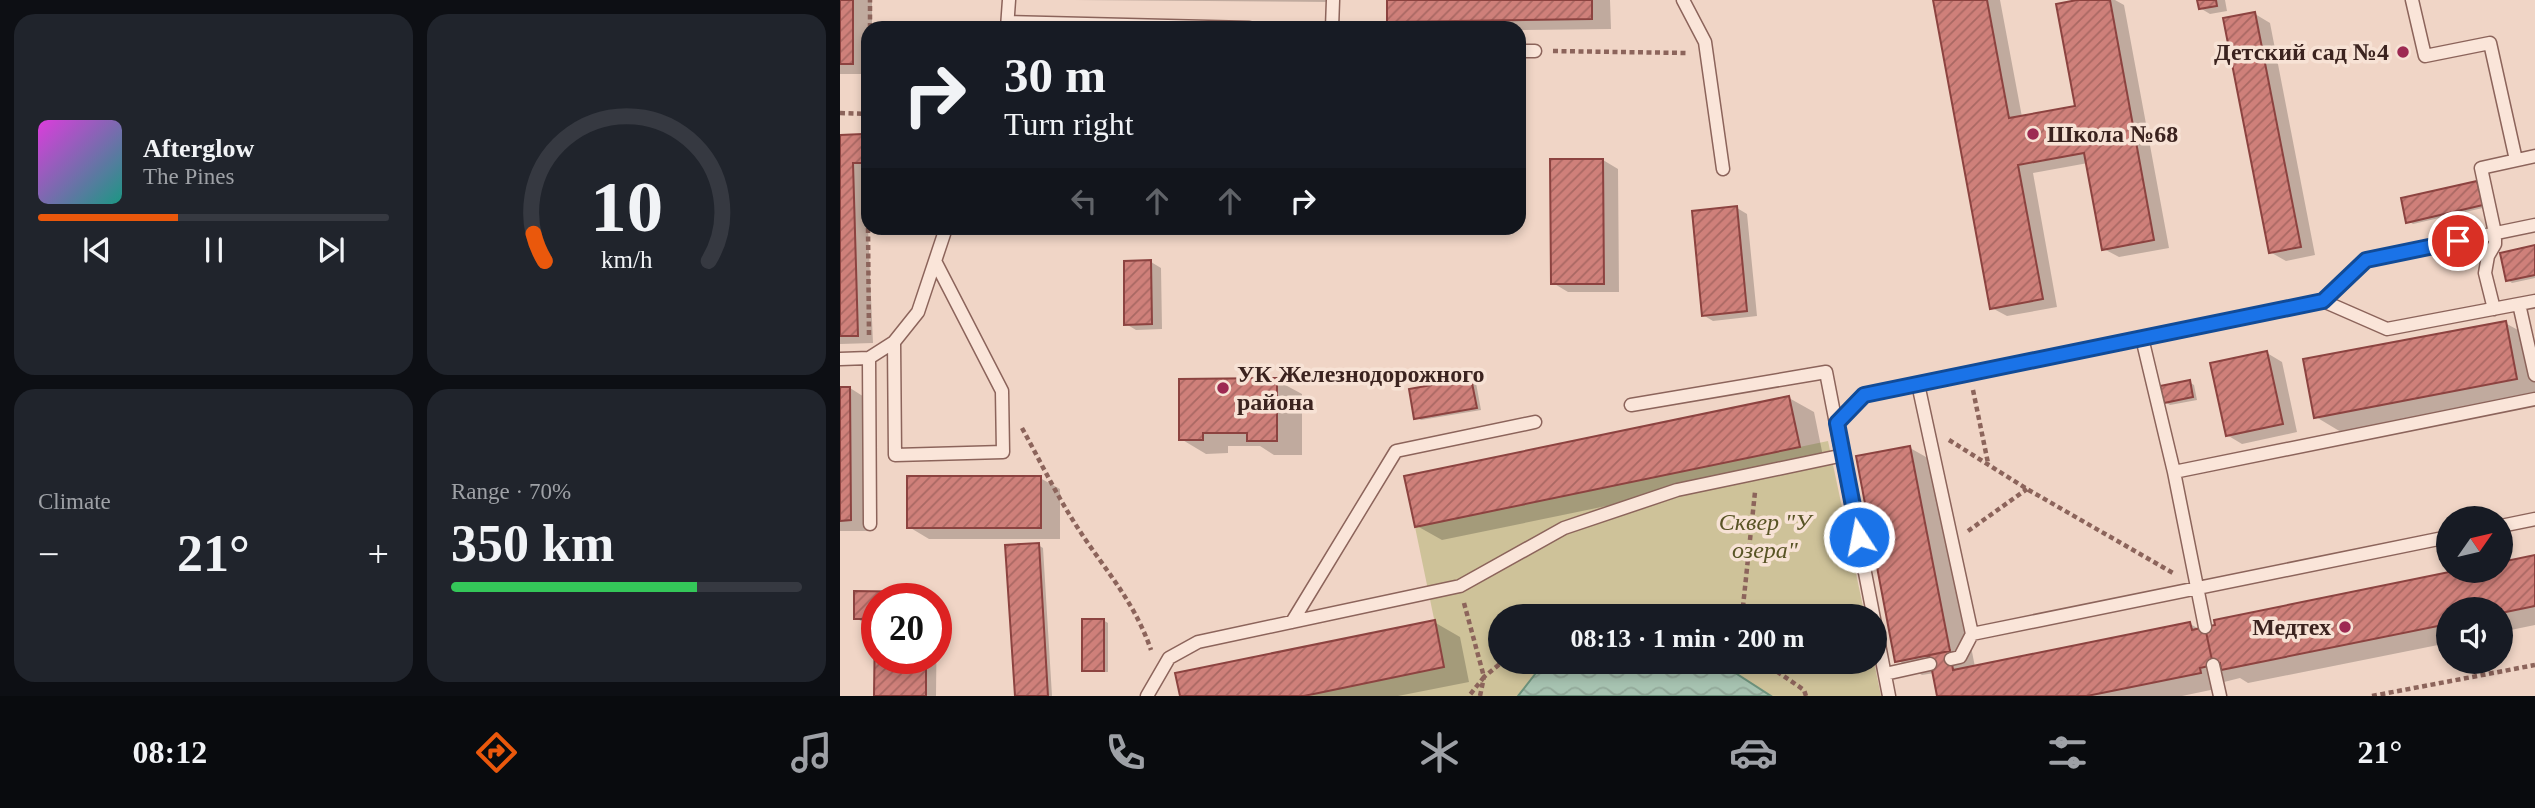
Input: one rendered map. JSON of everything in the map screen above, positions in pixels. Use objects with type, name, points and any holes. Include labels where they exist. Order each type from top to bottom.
[{"type":"lane","points":[[1008,21],[1009,0]]},
{"type":"lane","points":[[1332,21],[1333,0]]},
{"type":"lane","points":[[1684,0],[1705,42],[1723,169]]},
{"type":"lane","points":[[2412,0],[2425,56],[2490,43],[2516,160]]},
{"type":"lane","points":[[1526,51],[1535,51]]},
{"type":"lane","points":[[2494,309],[2486,272],[2488,256],[2495,244],[2495,233],[2481,168],[2535,156]]},
{"type":"lane","points":[[1837,423],[1864,395],[2323,301],[2366,260],[2535,225]]},
{"type":"lane","points":[[840,359],[869,359],[894,342],[918,312],[944,235]]},
{"type":"lane","points":[[894,342],[895,455],[1003,452],[1002,391],[935,261]]},
{"type":"lane","points":[[2323,301],[2387,329],[2535,301]]},
{"type":"lane","points":[[2519,304],[2535,375]]},
{"type":"lane","points":[[2142,338],[2174,472],[2205,627]]},
{"type":"lane","points":[[869,359],[870,524]]},
{"type":"lane","points":[[1631,405],[1826,372],[1872,604]]},
{"type":"lane","points":[[1918,384],[1972,634],[1960,657],[1951,659]]},
{"type":"lane","points":[[2174,472],[2535,399]]},
{"type":"lane","points":[[1292,622],[1396,451],[1535,422]]},
{"type":"lane","points":[[1147,696],[1169,658],[1198,642],[1460,586],[1564,528],[1677,490],[1844,455]]},
{"type":"lane","points":[[2513,524],[2535,519]]},
{"type":"lane","points":[[1972,634],[2436,539]]},
{"type":"lane","points":[[1887,674],[1930,664]]},
{"type":"lane","points":[[2213,665],[2220,696]]},
{"type":"lane","points":[[1885,674],[1889,696]]},
{"type":"path","points":[[870,0],[870,21]]},
{"type":"path","points":[[1535,51],[1707,54]]},
{"type":"path","points":[[840,113],[861,114]]},
{"type":"path","points":[[868,235],[869,359]]},
{"type":"path","points":[[1969,373],[1988,464]]},
{"type":"path","points":[[1019,423],[1074,522],[1115,579],[1141,622],[1160,673]]},
{"type":"path","points":[[1927,426],[2027,489],[2198,588]]},
{"type":"path","points":[[1743,604],[1757,473]]},
{"type":"path","points":[[1953,542],[2027,489]]},
{"type":"path","points":[[1460,586],[1484,677],[1480,696]]},
{"type":"path","points":[[2372,696],[2535,665]]},
{"type":"path","points":[[1469,696],[1488,674]]},
{"type":"path","points":[[1781,674],[1804,690],[1806,696]]},
{"type":"green space","name":"Сквер \"У озера\"","points":[[1828,441],[1862,604],[1488,604],[1488,674],[1876,674],[1881,696],[1304,696],[1444,667],[1415,527]]},
{"type":"water","points":[[1535,674],[1737,674],[1771,696],[1518,696]]},
{"type":"building","points":[[840,0],[853,0],[853,64],[840,64]]},
{"type":"building","points":[[1387,0],[1592,0],[1592,19],[1387,21]]},
{"type":"building","points":[[1933,0],[1987,0],[2009,118],[2075,106],[2056,4],[2077,0],[2110,0],[2154,240],[2102,250],[2084,153],[2018,165],[2043,299],[1990,309]]},
{"type":"building","points":[[2197,0],[2216,0],[2217,6],[2199,9]]},
{"type":"building","points":[[2255,12],[2301,247],[2269,253],[2223,18]]},
{"type":"building","points":[[861,134],[861,163],[853,163],[858,336],[840,336],[840,135]]},
{"type":"building","points":[[1550,159],[1603,159],[1604,284],[1551,284]]},
{"type":"building","points":[[2477,181],[2483,205],[2406,223],[2401,198]]},
{"type":"building","points":[[1737,206],[1747,311],[1702,316],[1692,211]]},
{"type":"building","points":[[2535,245],[2535,275],[2506,281],[2500,253]]},
{"type":"building","points":[[1151,260],[1152,324],[1124,325],[1124,261]]},
{"type":"building","points":[[2506,321],[2517,379],[2314,418],[2303,359]]},
{"type":"building","points":[[2267,351],[2283,424],[2226,436],[2210,363]]},
{"type":"building","points":[[1277,378],[1277,441],[1247,441],[1247,433],[1203,433],[1203,440],[1179,440],[1179,379]]},
{"type":"building","points":[[1471,378],[1477,408],[1414,419],[1409,389]]},
{"type":"building","points":[[2190,380],[2193,397],[2164,403],[2160,386]]},
{"type":"building","points":[[840,387],[850,387],[851,520],[840,521]]},
{"type":"building","points":[[1789,396],[1800,447],[1415,527],[1404,476]]},
{"type":"building","points":[[1910,446],[1950,651],[1895,662],[1887,620],[1887,604],[1884,604],[1856,456]]},
{"type":"building","points":[[907,476],[1041,476],[1041,528],[907,528]]},
{"type":"building","points":[[1039,543],[1048,696],[1015,696],[1005,545]]},
{"type":"building","points":[[2535,555],[2535,606],[2513,611],[2513,597],[2436,597],[2436,626],[2221,670],[2220,663],[2213,665],[2205,627],[2215,625],[2214,620],[2436,575],[2436,583],[2513,583],[2513,560]]},
{"type":"building","points":[[854,591],[861,591],[861,619],[854,619]]},
{"type":"building","points":[[1082,619],[1104,619],[1104,671],[1082,671]]},
{"type":"building","points":[[1435,620],[1444,667],[1304,696],[1180,696],[1175,673]]},
{"type":"building","points":[[2190,622],[2192,630],[2205,627],[2213,665],[2200,668],[2201,673],[2087,696],[1937,696],[1929,655],[1950,651],[1953,670]]},
{"type":"building","points":[[874,674],[926,674],[926,696],[874,696]]},
{"type":"place","name":"Детский сад №4","points":[[2403,52]]},
{"type":"place","name":"Школа №68","points":[[2033,134]]},
{"type":"place","name":"УК Железнодорожного района","points":[[1223,388]]},
{"type":"place","name":"Медтех","points":[[2345,627]]},
{"type":"route","points":[[1859,537],[1837,423],[1864,395],[2323,301],[2366,260],[2458,241]]}]
